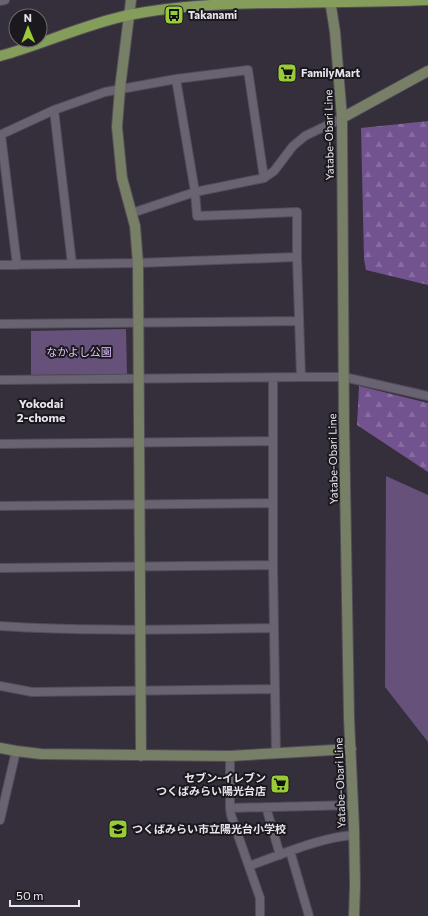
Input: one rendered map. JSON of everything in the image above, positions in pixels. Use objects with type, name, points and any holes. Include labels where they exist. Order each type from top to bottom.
[{"type":"main road","points":[[0,56],[26,49],[76,30],[129,15],[200,5],[428,0]]},
{"type":"main road","points":[[0,64],[26,49]]},
{"type":"street","points":[[0,1],[5,0]]},
{"type":"street","points":[[131,0],[120,88],[117,127],[122,178],[135,226],[138,263],[141,756]]},
{"type":"street","name":"Yatabe-Obari Line","points":[[330,1],[335,32],[342,118],[344,377],[354,835],[354,916]]},
{"type":"street","points":[[17,264],[0,135],[54,110],[105,92],[120,88],[176,79],[248,70],[264,178]]},
{"type":"street","points":[[132,212],[195,192],[264,178],[274,171],[293,146],[305,136],[342,118],[428,71]]},
{"type":"street","points":[[176,79],[198,216],[297,212],[301,377]]},
{"type":"street","points":[[54,110],[72,264]]},
{"type":"street","points":[[0,265],[138,263],[297,257]]},
{"type":"street","points":[[0,324],[299,321]]},
{"type":"street","points":[[0,380],[344,377],[428,396]]},
{"type":"street","points":[[273,378],[273,565],[276,754]]},
{"type":"street","points":[[0,444],[273,441]]},
{"type":"street","points":[[0,506],[273,503]]},
{"type":"street","points":[[0,568],[273,565]]},
{"type":"street","points":[[0,626],[37,629],[140,630],[274,628]]},
{"type":"street","points":[[0,686],[32,692],[274,689]]},
{"type":"street","points":[[0,748],[16,752],[41,754],[141,756],[230,756],[351,749]]},
{"type":"street","points":[[0,820],[16,752]]},
{"type":"street","points":[[230,756],[231,815],[260,898],[260,916]]},
{"type":"street","points":[[230,808],[353,805]]},
{"type":"street","points":[[266,807],[280,855]]},
{"type":"street","points":[[249,866],[290,851],[340,836],[354,835]]},
{"type":"street","points":[[290,851],[308,916]]},
{"type":"green space","points":[[428,121],[428,285],[366,270],[364,259],[361,128]]},
{"type":"green space","name":"なかよし公園","points":[[126,329],[127,374],[31,375],[31,331]]},
{"type":"green space","points":[[359,386],[428,403],[428,472],[357,425]]},
{"type":"green space","points":[[386,476],[428,495],[428,742],[385,687]]},
{"type":"place","name":"Takanami","points":[[174,15]]},
{"type":"place","name":"FamilyMart","points":[[287,73]]},
{"type":"place","name":"セブン-イレブン つくばみらい陽光台店","points":[[280,784]]},
{"type":"place","name":"つくばみらい市立陽光台小学校","points":[[118,829]]},
{"type":"district","name":"Yokodai 2-chome","points":[[41,411]]}]
